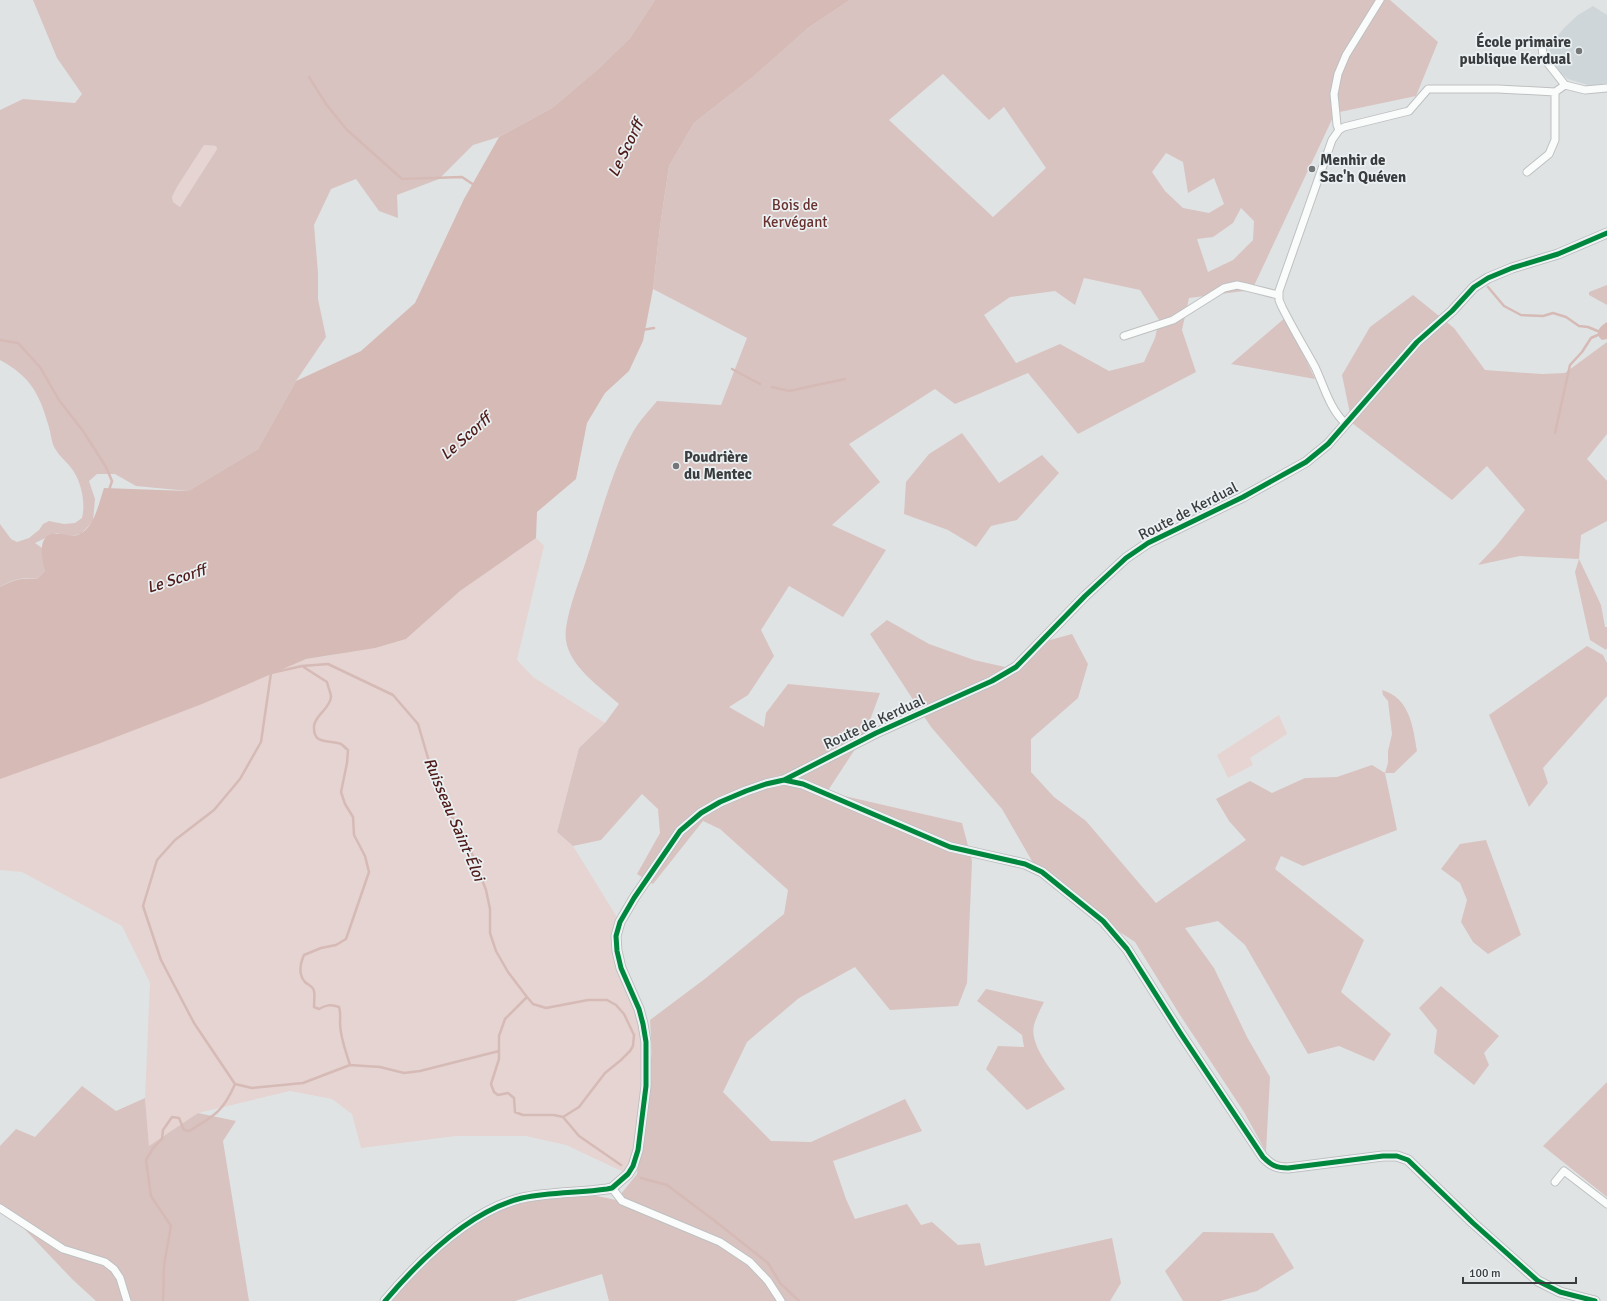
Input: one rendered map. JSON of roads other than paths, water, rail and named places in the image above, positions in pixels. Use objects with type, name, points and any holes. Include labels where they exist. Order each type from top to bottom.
[{"type":"street","points":[[1339,130],[1337,125],[1334,94],[1338,74],[1346,55],[1380,0]]},
{"type":"street","points":[[1542,45],[1543,57],[1565,85],[1585,90],[1607,88]]},
{"type":"street","points":[[1346,424],[1334,411],[1315,368],[1282,307],[1278,295],[1332,140],[1339,130],[1344,127],[1409,111],[1428,89],[1498,89],[1555,92],[1565,85]]},
{"type":"street","points":[[1527,172],[1549,154],[1555,140],[1555,92]]},
{"type":"street","name":"Route de Kerdual","points":[[612,1188],[628,1174],[633,1166],[638,1150],[646,1086],[646,1042],[640,1010],[622,968],[617,951],[616,936],[620,922],[634,898],[680,831],[701,813],[746,791],[784,780],[876,733],[992,681],[1016,667],[1085,596],[1126,558],[1148,543],[1243,497],[1306,462],[1328,444],[1417,342],[1451,312],[1474,287],[1488,278],[1512,268],[1558,254],[1607,233]]},
{"type":"street","points":[[1124,336],[1173,320],[1224,288],[1237,285],[1278,295]]},
{"type":"street","points":[[784,780],[802,784],[950,847],[1025,864],[1042,872],[1104,922],[1118,937],[1263,1157],[1271,1165],[1279,1168],[1288,1168],[1383,1156],[1397,1156],[1408,1160],[1473,1223],[1538,1281],[1560,1292],[1595,1301]]},
{"type":"street","points":[[1555,1182],[1564,1171],[1607,1204]]},
{"type":"street","points":[[385,1301],[406,1276],[434,1250],[481,1216],[507,1203],[533,1196],[612,1188],[622,1201],[720,1242],[750,1262],[768,1281],[781,1301]]},
{"type":"street","points":[[0,1208],[63,1250],[105,1262],[114,1269],[120,1278],[127,1301]]},
{"type":"water","name":"Le Scorff","points":[[655,0],[850,0],[808,28],[754,76],[694,123],[669,166],[653,289],[643,341],[629,371],[605,393],[587,423],[576,479],[537,512],[536,538],[460,591],[406,639],[375,648],[306,659],[202,704],[98,744],[0,779],[0,587],[27,578],[37,579],[45,571],[42,558],[42,545],[44,540],[48,536],[54,534],[71,536],[80,534],[85,530],[93,520],[104,488],[188,491],[258,449],[296,381],[361,351],[415,303],[464,199],[499,137],[552,108],[597,70],[630,38]]},
{"type":"water","points":[[1607,322],[1607,339],[1602,340],[1598,335],[1598,330]]},
{"type":"waterway","points":[[309,77],[326,104],[346,129],[402,179],[462,177],[474,185]]},
{"type":"waterway","points":[[1488,287],[1504,306],[1521,315],[1543,316],[1553,313],[1566,317],[1579,326],[1588,327],[1600,332]]},
{"type":"waterway","points":[[642,330],[654,328]]},
{"type":"waterway","points":[[1555,433],[1570,365],[1582,352],[1591,338],[1600,334]]},
{"type":"waterway","points":[[0,340],[18,343],[40,367],[59,400],[83,431],[106,467],[112,481],[109,490]]},
{"type":"waterway","points":[[732,369],[760,384]]},
{"type":"waterway","points":[[772,387],[789,391],[845,379]]},
{"type":"waterway","name":"Ruisseau Saint-Éloi","points":[[271,673],[302,666],[328,664],[393,695],[418,724],[433,775],[449,812],[469,846],[486,890],[490,909],[490,933],[496,951],[508,972],[527,997],[505,1019],[499,1036],[499,1059],[491,1084],[494,1092],[498,1095],[508,1093],[514,1098],[515,1112],[523,1115],[554,1115],[563,1117],[579,1136],[621,1165]]},
{"type":"waterway","points":[[302,666],[327,682],[331,695],[330,701],[315,722],[314,732],[316,737],[319,739],[341,744],[348,750],[341,792],[345,804],[353,817],[354,835],[365,856],[369,872],[346,939],[336,945],[321,948],[304,955],[301,962],[301,976],[305,982],[313,988],[314,991],[314,1007],[319,1009],[329,1005],[339,1007],[341,1034],[350,1065]]},
{"type":"waterway","points":[[163,1301],[164,1265],[171,1226],[151,1196],[146,1160],[153,1148],[162,1139],[163,1130],[172,1117],[179,1118],[184,1130],[189,1131],[211,1117],[222,1107],[235,1084],[194,1023],[161,960],[143,906],[157,860],[175,840],[214,810],[240,779],[261,742],[271,670]]},
{"type":"waterway","name":"Ruisseau Saint-Éloi","points":[[527,997],[533,1004],[546,1008],[588,1000],[607,1000],[616,1005],[624,1014],[634,1035],[633,1046],[630,1051],[605,1073],[579,1107],[563,1117]]},
{"type":"waterway","points":[[235,1084],[252,1088],[303,1083],[350,1065],[380,1067],[404,1073],[420,1071],[499,1051]]},
{"type":"waterway","name":"Ruisseau Saint-Éloi","points":[[641,1178],[667,1185],[715,1221],[768,1263],[780,1283],[799,1301]]},
{"type":"place","name":"École primaire publique Kerdual","points":[[1579,51]]},
{"type":"place","name":"Menhir de Sac'h Quéven","points":[[1312,169]]},
{"type":"place","name":"Poudrière du Mentec","points":[[676,466]]},
{"type":"park label","name":"Bois de Kervégant","points":[[795,214]]}]
